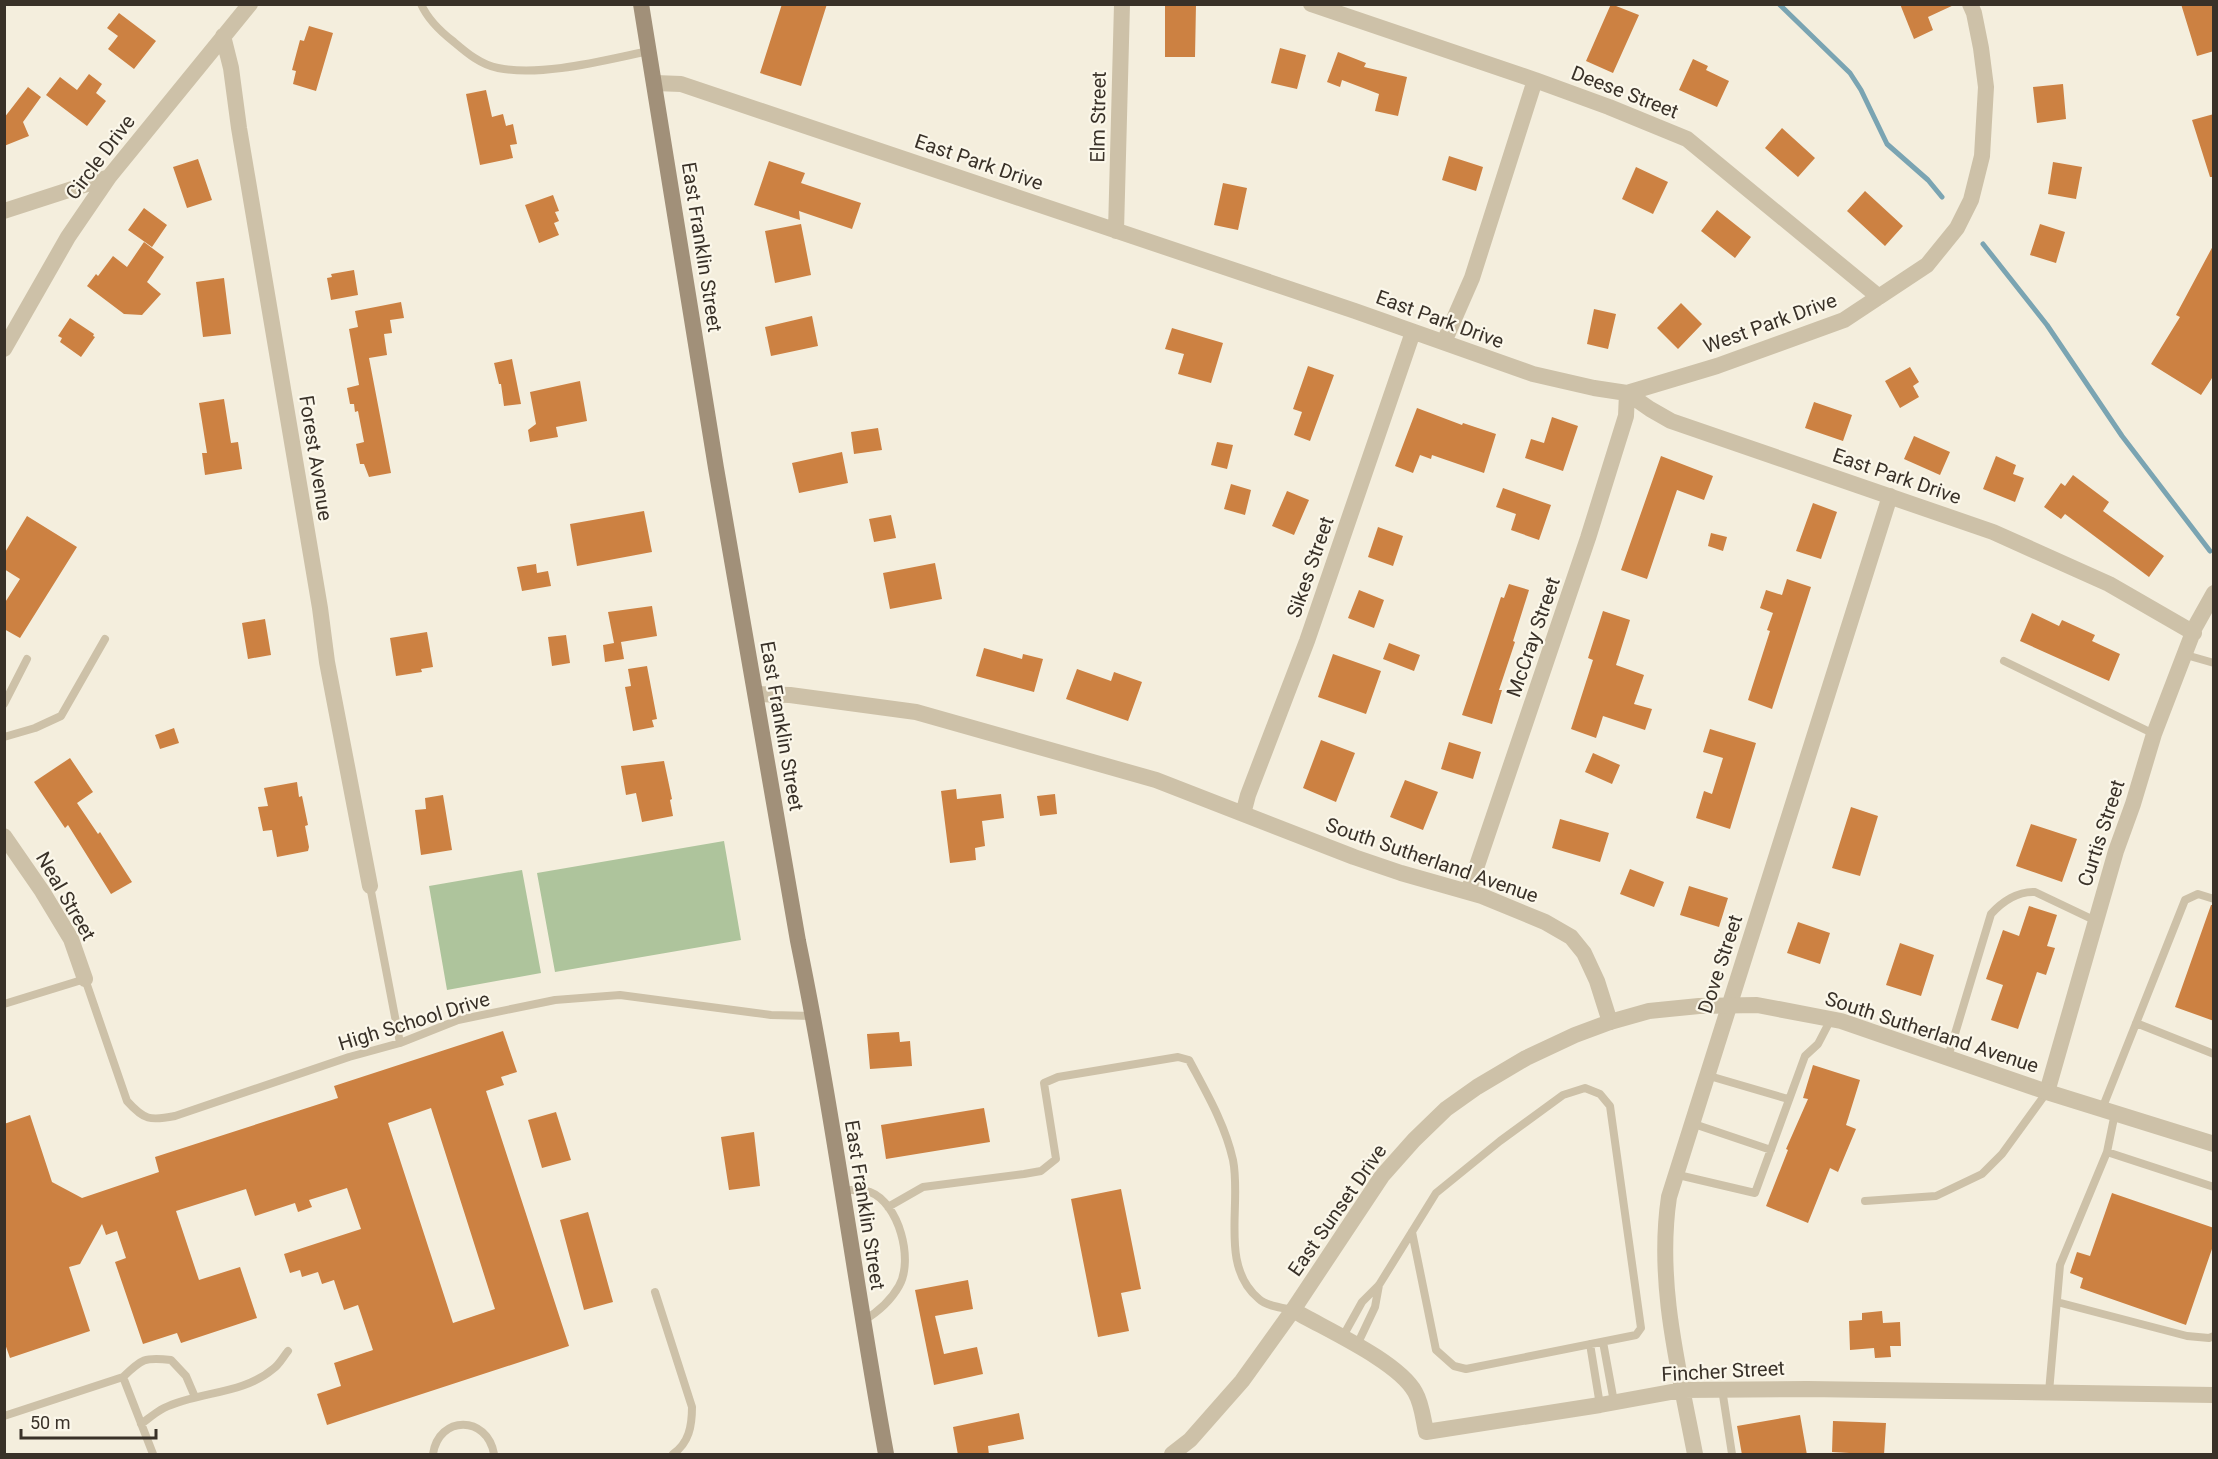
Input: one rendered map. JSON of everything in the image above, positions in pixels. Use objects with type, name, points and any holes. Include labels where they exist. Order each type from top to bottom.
[{"type":"main road","name":"East Franklin Street","points":[[641,4],[716,468],[813,1016],[886,1455]]},
{"type":"street","name":"Circle Drive","points":[[4,349],[68,237],[109,177],[250,4]]},
{"type":"street","name":"Elm Street","points":[[1116,231],[1122,4]]},
{"type":"street","name":"Deese Street","points":[[1311,4],[1609,106],[1687,139],[1879,297]]},
{"type":"street","name":"West Park Drive","points":[[1627,393],[1717,366],[1844,320],[1928,265],[1957,228],[1971,200],[1982,156],[1986,87],[1981,48],[1970,4]]},
{"type":"street","name":"Forest Avenue","points":[[223,36],[231,68],[327,662],[370,886]]},
{"type":"street","points":[[1444,342],[1472,278],[1535,80]]},
{"type":"street","name":"East Park Drive","points":[[655,83],[681,84],[1533,374],[1627,393],[1650,410],[1671,421],[1993,532],[2109,584],[2193,633]]},
{"type":"street","points":[[4,211],[109,177]]},
{"type":"street","name":"Sikes Street","points":[[1243,814],[1248,795],[1307,641],[1413,332]]},
{"type":"street","name":"McCray Street","points":[[1468,892],[1588,538],[1626,416],[1627,393]]},
{"type":"street","name":"Dove Street","points":[[1695,1455],[1682,1390],[1664,1263],[1666,1217],[1674,1174],[1890,496]]},
{"type":"street","name":"Curtis Street","points":[[2047,1092],[2116,851],[2154,734],[2193,633],[2214,593]]},
{"type":"street","name":"South Sutherland Avenue","points":[[756,694],[790,695],[916,712],[1156,780],[1392,870],[1468,892],[1545,922],[1571,937],[1584,953],[1597,981],[1610,1022],[1649,1011],[1699,1006],[1756,1005],[1831,1019],[2047,1092],[2214,1144]]},
{"type":"street","name":"Neal Street","points":[[4,836],[42,891],[71,939],[85,979]]},
{"type":"street","name":"East Sunset Drive","points":[[1172,1455],[1190,1440],[1236,1389],[1293,1310],[1382,1176],[1414,1140],[1446,1109],[1477,1087],[1526,1058],[1575,1035],[1610,1022]]},
{"type":"street","name":"Fincher Street","points":[[1293,1310],[1394,1368],[1414,1391],[1422,1411],[1426,1432],[1682,1390],[1722,1388],[2214,1395]]},
{"type":"lane","points":[[421,4],[424,13],[443,33],[472,57],[497,68],[538,70],[649,51]]},
{"type":"lane","points":[[4,737],[35,728],[61,716],[105,639]]},
{"type":"lane","points":[[2186,655],[2214,663]]},
{"type":"lane","points":[[4,704],[27,659]]},
{"type":"lane","points":[[2004,662],[2154,734]]},
{"type":"lane","points":[[370,886],[400,1043]]},
{"type":"lane","points":[[1948,1057],[1990,914],[2000,905],[2027,892],[2035,892],[2096,921]]},
{"type":"lane","points":[[2049,1392],[2060,1265],[2107,1152],[2109,1111],[2136,1023],[2185,900],[2198,894],[2214,899]]},
{"type":"lane","points":[[4,1004],[85,979]]},
{"type":"lane","name":"High School Drive","points":[[85,979],[127,1101],[140,1115],[156,1120],[175,1116],[349,1057],[400,1043],[459,1020],[555,1000],[620,995],[662,999],[771,1016],[813,1016]]},
{"type":"lane","points":[[1674,1174],[1755,1193],[1805,1056],[1818,1044],[1831,1019]]},
{"type":"lane","points":[[2136,1023],[2214,1054]]},
{"type":"lane","points":[[888,1207],[922,1187],[1041,1171],[1056,1159],[1044,1083],[1058,1077],[1178,1057],[1189,1060],[1215,1109],[1233,1159],[1237,1265],[1245,1284],[1260,1301],[1293,1310]]},
{"type":"lane","points":[[1706,1076],[1788,1099]]},
{"type":"lane","points":[[1349,1342],[1362,1302],[1379,1285],[1436,1193],[1500,1141],[1563,1095],[1585,1088],[1600,1094],[1610,1106],[1641,1328],[1636,1335],[1603,1342],[1466,1369],[1454,1366],[1436,1350],[1412,1232]]},
{"type":"lane","points":[[1866,1201],[1936,1196],[1982,1174],[2002,1154],[2047,1092]]},
{"type":"lane","points":[[1691,1123],[1771,1150]]},
{"type":"lane","points":[[2107,1152],[2214,1187]]},
{"type":"lane","points":[[842,1190],[867,1190],[875,1194],[888,1207],[901,1233],[905,1266],[900,1284],[892,1298],[880,1311],[862,1321]]},
{"type":"lane","points":[[1349,1342],[1375,1307],[1379,1285]]},
{"type":"lane","points":[[655,1292],[692,1407],[692,1424],[687,1439],[673,1455]]},
{"type":"lane","points":[[2057,1302],[2187,1336],[2209,1338],[2214,1336]]},
{"type":"lane","points":[[1603,1342],[1607,1403]]},
{"type":"lane","points":[[1590,1344],[1607,1403]]},
{"type":"lane","points":[[141,1424],[163,1408],[195,1397],[239,1387],[260,1378],[274,1368],[288,1351]]},
{"type":"lane","points":[[4,1416],[123,1377],[141,1361],[155,1358],[171,1360],[186,1376],[195,1397]]},
{"type":"lane","points":[[123,1377],[153,1455]]},
{"type":"lane","points":[[1722,1388],[1732,1455]]},
{"type":"lane","points":[[433,1455],[439,1438],[445,1431],[454,1426],[463,1425],[482,1430],[493,1445],[494,1455]]},
{"type":"green space","points":[[724,841],[741,940],[555,972],[537,873]]},
{"type":"green space","points":[[522,870],[541,973],[447,990],[429,886]]},
{"type":"building","points":[[782,4],[827,4],[801,86],[760,73]]},
{"type":"building","points":[[1165,4],[1196,4],[1195,57],[1165,57]]},
{"type":"building","points":[[1611,4],[1639,15],[1613,73],[1586,61]]},
{"type":"building","points":[[1900,4],[1956,4],[1928,17],[1933,30],[1914,39]]},
{"type":"building","points":[[2181,4],[2214,4],[2214,51],[2197,56]]},
{"type":"building","points":[[119,13],[156,41],[134,69],[108,49],[118,36],[107,28]]},
{"type":"building","points":[[309,26],[333,33],[316,91],[293,84],[296,71],[292,70],[300,40],[304,41]]},
{"type":"building","points":[[1280,48],[1306,55],[1297,89],[1271,83]]},
{"type":"building","points":[[1338,52],[1366,63],[1364,67],[1407,77],[1398,116],[1375,111],[1379,94],[1342,80],[1340,87],[1327,82]]},
{"type":"building","points":[[1693,59],[1708,66],[1706,70],[1729,81],[1717,107],[1679,90]]},
{"type":"building","points":[[89,74],[102,84],[96,93],[106,101],[87,126],[46,95],[60,77],[77,90]]},
{"type":"building","points":[[2063,84],[2066,119],[2037,123],[2033,87]]},
{"type":"building","points":[[28,87],[41,97],[23,122],[29,136],[4,146],[4,118]]},
{"type":"building","points":[[486,90],[492,117],[503,114],[506,126],[513,124],[517,144],[510,145],[513,158],[480,165],[466,94]]},
{"type":"building","points":[[2214,114],[2214,177],[2210,177],[2192,120]]},
{"type":"building","points":[[1782,128],[1815,158],[1798,177],[1765,148]]},
{"type":"building","points":[[1449,156],[1483,167],[1476,191],[1442,180]]},
{"type":"building","points":[[198,159],[212,200],[187,208],[173,167]]},
{"type":"building","points":[[769,161],[805,173],[801,183],[861,203],[852,229],[799,211],[800,220],[754,205]]},
{"type":"building","points":[[2053,162],[2082,167],[2076,199],[2048,194]]},
{"type":"building","points":[[1636,167],[1668,182],[1653,214],[1622,199]]},
{"type":"building","points":[[1223,183],[1247,188],[1238,230],[1214,225]]},
{"type":"building","points":[[1865,191],[1903,226],[1885,246],[1847,211]]},
{"type":"building","points":[[553,195],[559,211],[555,212],[559,221],[554,223],[559,235],[539,243],[525,205]]},
{"type":"building","points":[[144,208],[167,225],[152,247],[128,230]]},
{"type":"building","points":[[1717,210],[1751,237],[1735,258],[1701,231]]},
{"type":"building","points":[[801,224],[811,275],[775,283],[765,231]]},
{"type":"building","points":[[2040,224],[2065,232],[2056,263],[2030,255]]},
{"type":"building","points":[[144,242],[164,257],[147,282],[161,294],[142,315],[124,314],[87,286],[113,256],[127,267]]},
{"type":"building","points":[[2214,244],[2214,375],[2201,395],[2151,364],[2180,317],[2176,315]]},
{"type":"building","points":[[354,270],[358,295],[331,300],[327,278],[332,277],[331,274]]},
{"type":"building","points":[[224,278],[231,334],[203,337],[196,282]]},
{"type":"building","points":[[401,302],[404,318],[390,320],[392,333],[384,334],[387,355],[369,358],[391,473],[369,477],[364,464],[360,464],[356,444],[364,442],[358,411],[355,412],[354,404],[350,404],[347,388],[359,385],[349,329],[358,327],[355,311]]},
{"type":"building","points":[[1681,303],[1702,324],[1678,349],[1657,328]]},
{"type":"building","points":[[1594,309],[1616,314],[1608,349],[1587,344]]},
{"type":"building","points":[[812,316],[818,346],[771,356],[765,327]]},
{"type":"building","points":[[70,318],[95,337],[81,357],[60,342],[62,338],[58,336]]},
{"type":"building","points":[[1172,328],[1223,343],[1211,383],[1178,374],[1184,354],[1165,349]]},
{"type":"building","points":[[512,359],[521,404],[504,406],[501,384],[499,384],[494,363]]},
{"type":"building","points":[[1308,366],[1334,375],[1310,441],[1294,435],[1302,412],[1293,409]]},
{"type":"building","points":[[1910,367],[1919,382],[1913,386],[1919,397],[1900,408],[1885,381]]},
{"type":"building","points":[[580,381],[587,421],[556,427],[558,437],[530,442],[528,430],[536,424],[530,392]]},
{"type":"building","points":[[224,399],[231,443],[238,442],[242,469],[205,475],[202,453],[207,453],[199,403]]},
{"type":"building","points":[[1814,402],[1852,415],[1843,441],[1805,428]]},
{"type":"building","points":[[1417,408],[1462,425],[1463,423],[1496,434],[1484,473],[1432,455],[1431,459],[1420,455],[1413,473],[1395,466]]},
{"type":"building","points":[[1552,417],[1578,426],[1563,471],[1525,458],[1531,439],[1544,443]]},
{"type":"building","points":[[878,428],[882,450],[854,454],[851,432]]},
{"type":"building","points":[[1914,436],[1950,452],[1940,475],[1904,459]]},
{"type":"building","points":[[1217,442],[1233,445],[1227,469],[1211,465]]},
{"type":"building","points":[[842,452],[848,483],[799,493],[792,463]]},
{"type":"building","points":[[1661,456],[1713,476],[1704,500],[1677,490],[1647,579],[1621,570]]},
{"type":"building","points":[[1996,456],[2016,465],[2013,474],[2024,478],[2015,502],[1983,489]]},
{"type":"building","points":[[2073,475],[2109,502],[2103,511],[2164,556],[2149,577],[2065,514],[2061,519],[2044,507],[2061,483],[2065,486]]},
{"type":"building","points":[[1231,484],[1251,490],[1245,515],[1224,509]]},
{"type":"building","points":[[1503,488],[1551,505],[1539,540],[1511,530],[1516,514],[1496,507]]},
{"type":"building","points":[[1287,491],[1309,500],[1294,535],[1272,526]]},
{"type":"building","points":[[1813,503],[1837,512],[1821,559],[1796,551]]},
{"type":"building","points":[[644,511],[652,552],[577,566],[570,524]]},
{"type":"building","points":[[891,515],[896,538],[874,542],[869,519]]},
{"type":"building","points":[[27,516],[77,547],[20,638],[4,629],[4,604],[20,579],[4,569],[4,554]]},
{"type":"building","points":[[1378,527],[1403,536],[1393,566],[1368,557]]},
{"type":"building","points":[[1711,533],[1727,537],[1723,551],[1708,546]]},
{"type":"building","points":[[935,563],[942,599],[890,609],[883,573]]},
{"type":"building","points":[[536,564],[537,573],[548,571],[551,586],[522,591],[517,567]]},
{"type":"building","points":[[1787,579],[1811,587],[1772,709],[1748,700],[1770,631],[1767,630],[1773,613],[1760,608],[1766,590],[1782,595]]},
{"type":"building","points":[[1509,584],[1529,590],[1499,690],[1502,690],[1492,724],[1462,715],[1501,597],[1504,598]]},
{"type":"building","points":[[1359,590],[1384,600],[1374,628],[1348,618]]},
{"type":"building","points":[[652,606],[657,636],[621,642],[624,659],[605,662],[603,645],[614,643],[608,612]]},
{"type":"building","points":[[1603,611],[1630,620],[1616,665],[1644,675],[1634,704],[1652,709],[1645,730],[1603,716],[1596,738],[1571,729],[1593,660],[1588,658]]},
{"type":"building","points":[[2032,613],[2059,626],[2062,620],[2095,635],[2092,641],[2120,654],[2109,681],[2020,641]]},
{"type":"building","points":[[265,619],[271,655],[248,659],[242,623]]},
{"type":"building","points":[[427,632],[433,667],[421,669],[422,672],[396,676],[390,638]]},
{"type":"building","points":[[566,635],[570,663],[552,666],[548,637]]},
{"type":"building","points":[[1389,643],[1420,655],[1414,671],[1383,659]]},
{"type":"building","points":[[984,648],[1022,659],[1023,654],[1043,659],[1034,692],[976,676]]},
{"type":"building","points":[[1333,654],[1381,671],[1366,714],[1318,697]]},
{"type":"building","points":[[647,666],[657,719],[652,720],[654,727],[633,731],[625,687],[631,686],[628,669]]},
{"type":"building","points":[[1077,669],[1111,681],[1114,672],[1142,682],[1128,721],[1066,699]]},
{"type":"building","points":[[174,728],[179,743],[160,749],[155,735]]},
{"type":"building","points":[[1710,729],[1756,743],[1730,829],[1696,818],[1704,791],[1712,794],[1723,758],[1703,752]]},
{"type":"building","points":[[1321,740],[1355,753],[1336,802],[1303,788]]},
{"type":"building","points":[[1449,742],[1481,752],[1473,779],[1441,769]]},
{"type":"building","points":[[1593,753],[1620,765],[1612,784],[1585,772]]},
{"type":"building","points":[[70,758],[93,792],[77,803],[98,834],[100,832],[132,882],[111,894],[68,825],[65,828],[34,782]]},
{"type":"building","points":[[664,761],[673,816],[642,822],[636,793],[626,795],[621,766]]},
{"type":"building","points":[[1405,780],[1438,792],[1423,830],[1390,817]]},
{"type":"building","points":[[297,782],[308,825],[305,826],[308,851],[277,857],[272,830],[263,831],[258,807],[268,806],[264,788]]},
{"type":"building","points":[[956,789],[957,799],[1001,794],[1004,818],[982,821],[985,846],[975,848],[976,860],[950,863],[941,791]]},
{"type":"building","points":[[1055,794],[1057,814],[1040,816],[1037,796]]},
{"type":"building","points":[[443,795],[452,850],[421,855],[415,810],[426,809],[425,798]]},
{"type":"building","points":[[1851,807],[1878,816],[1860,876],[1832,868]]},
{"type":"building","points":[[1560,819],[1609,833],[1600,862],[1552,848]]},
{"type":"building","points":[[2031,824],[2077,839],[2062,882],[2016,866]]},
{"type":"building","points":[[1630,869],[1664,882],[1654,907],[1620,894]]},
{"type":"building","points":[[1689,886],[1728,898],[1719,927],[1680,915]]},
{"type":"building","points":[[2211,905],[2214,905],[2214,1021],[2175,1007]]},
{"type":"building","points":[[2029,906],[2057,915],[2047,946],[2055,948],[2046,975],[2037,972],[2018,1029],[1991,1020],[2003,985],[1986,979],[2003,930],[2019,936]]},
{"type":"building","points":[[1798,922],[1830,933],[1820,964],[1787,953]]},
{"type":"building","points":[[1900,943],[1934,955],[1921,996],[1886,985]]},
{"type":"building","points":[[503,1031],[517,1072],[501,1077],[504,1085],[486,1091],[569,1346],[327,1425],[317,1394],[341,1386],[334,1363],[373,1350],[358,1305],[344,1310],[334,1280],[322,1284],[318,1272],[302,1277],[300,1270],[290,1273],[284,1254],[361,1229],[347,1188],[309,1200],[312,1207],[298,1212],[295,1203],[255,1216],[246,1189],[176,1211],[199,1280],[240,1267],[257,1318],[181,1343],[177,1333],[143,1344],[115,1262],[126,1258],[117,1231],[106,1235],[102,1224],[80,1264],[69,1267],[90,1331],[10,1358],[4,1341],[4,1124],[30,1115],[52,1182],[82,1198],[159,1172],[155,1157],[338,1098],[334,1086]],"holes":[[[431,1108],[495,1309],[453,1323],[388,1123]]]},
{"type":"building","points":[[899,1032],[900,1042],[910,1041],[912,1066],[870,1069],[867,1034]]},
{"type":"building","points":[[1813,1065],[1860,1080],[1846,1125],[1856,1129],[1838,1172],[1830,1168],[1808,1223],[1766,1206],[1788,1150],[1786,1149],[1808,1099],[1803,1098]]},
{"type":"building","points":[[984,1108],[990,1142],[886,1159],[881,1125]]},
{"type":"building","points":[[556,1112],[571,1160],[542,1168],[528,1120]]},
{"type":"building","points":[[754,1132],[760,1186],[729,1190],[721,1137]]},
{"type":"building","points":[[1121,1189],[1141,1289],[1121,1293],[1129,1331],[1098,1337],[1071,1199]]},
{"type":"building","points":[[2112,1193],[2214,1228],[2214,1243],[2186,1325],[2080,1288],[2083,1278],[2070,1273],[2077,1252],[2090,1256]]},
{"type":"building","points":[[588,1212],[613,1302],[584,1310],[560,1220]]},
{"type":"building","points":[[968,1280],[973,1309],[935,1316],[944,1354],[977,1347],[983,1374],[934,1385],[915,1290]]},
{"type":"building","points":[[1882,1311],[1883,1323],[1900,1322],[1901,1346],[1890,1346],[1891,1357],[1875,1358],[1874,1348],[1850,1350],[1849,1321],[1862,1320],[1862,1313]]},
{"type":"building","points":[[1019,1413],[1024,1439],[988,1446],[989,1455],[958,1455],[953,1427]]},
{"type":"building","points":[[1800,1415],[1807,1455],[1742,1455],[1737,1426]]},
{"type":"building","points":[[1833,1421],[1886,1423],[1884,1455],[1832,1452]]},
{"type":"waterway","points":[[1779,4],[1850,73],[1861,90],[1887,144],[1928,180],[1942,197]]},
{"type":"waterway","points":[[1983,244],[2047,325],[2122,436],[2210,551]]}]
